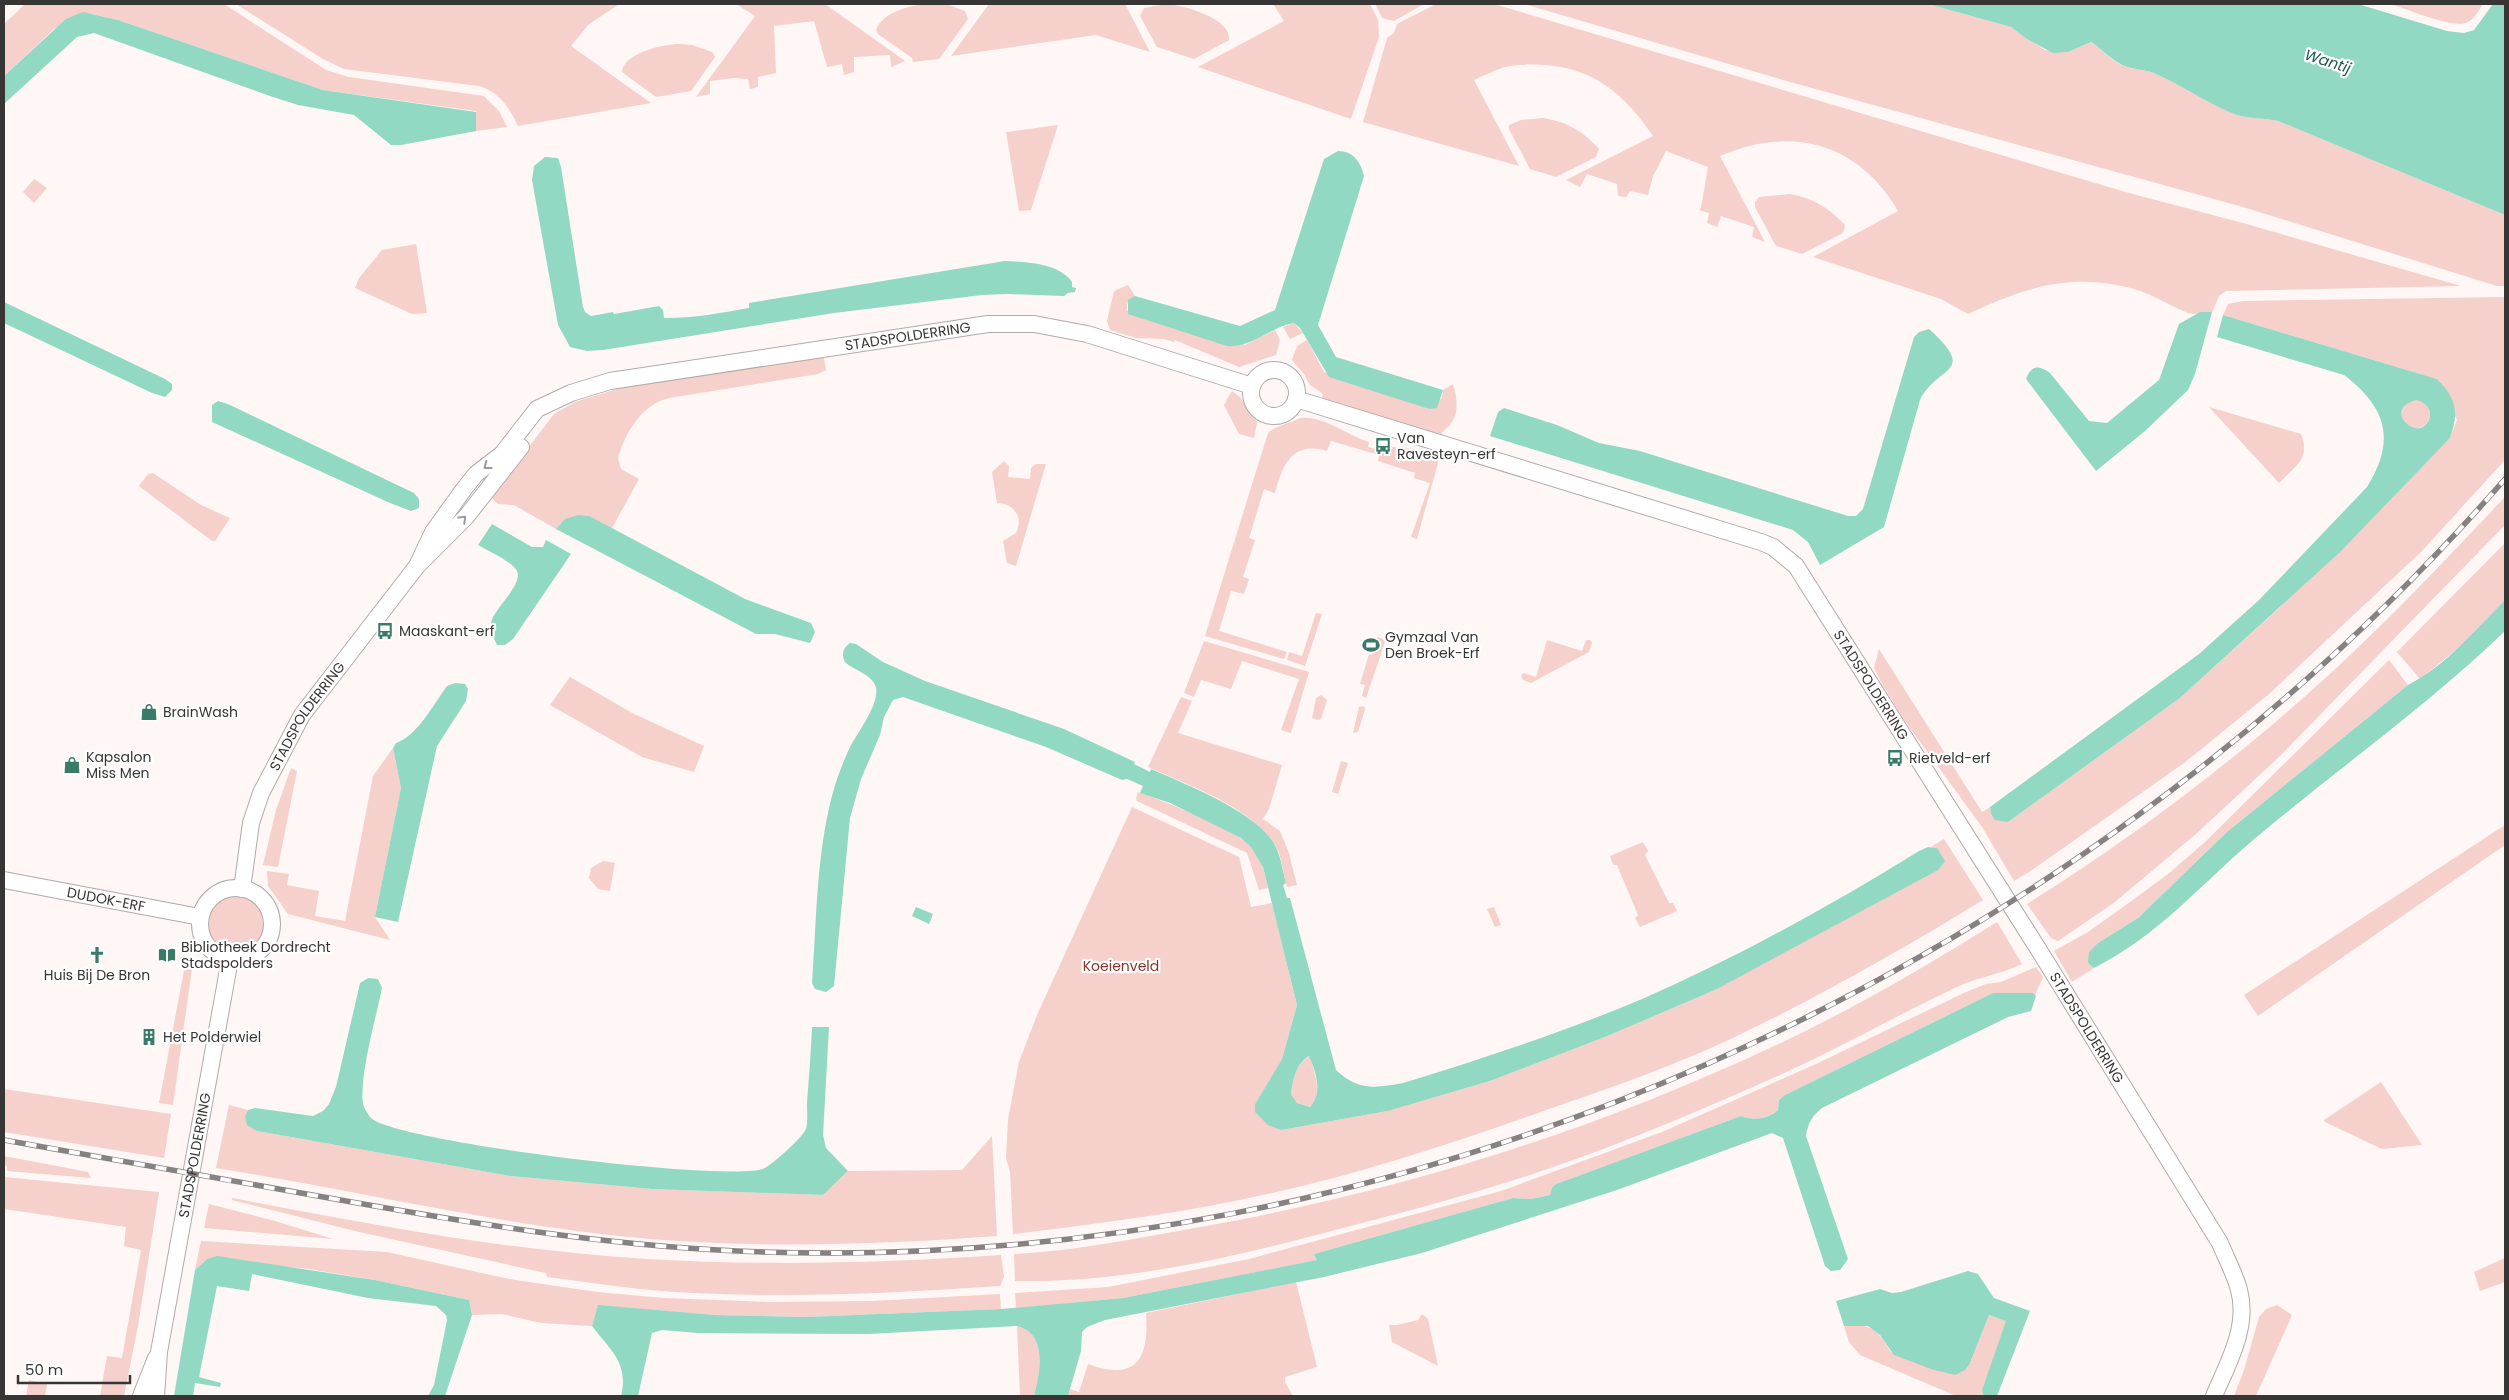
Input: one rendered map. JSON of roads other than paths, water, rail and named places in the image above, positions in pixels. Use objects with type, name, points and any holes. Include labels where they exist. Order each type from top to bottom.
[{"type":"street","name":"STADSPOLDERRING","points":[[242,889],[251,823],[261,793],[302,715],[417,566],[433,532],[476,474],[502,454],[537,410],[560,398],[610,381],[988,324],[1034,324],[1087,334],[1252,386]]},
{"type":"street","points":[[1279,370],[1294,381],[1296,399],[1287,411],[1281,414],[1266,414],[1260,411],[1252,400],[1252,386],[1259,375],[1266,371],[1279,370]]},
{"type":"street","name":"STADSPOLDERRING","points":[[1296,399],[1761,542],[1774,547],[1796,566],[2042,955],[2220,1243],[2240,1291],[2241,1328],[2238,1340],[2214,1396]]},
{"type":"street","name":"DUDOK-ERF","points":[[6,882],[200,917]]},
{"type":"street","points":[[230,889],[242,889],[252,893],[265,904],[271,920],[270,931],[265,944],[254,955],[242,959],[230,959],[216,954],[206,944],[200,931],[200,917],[204,907],[215,895],[230,889]]},
{"type":"street","name":"STADSPOLDERRING","points":[[156,1396],[159,1352],[230,959]]},
{"type":"street","name":"STADSPOLDERRING","points":[[141,1396],[159,1352]]},
{"type":"water","name":"Wantij","points":[[1928,4],[2358,4],[2447,31],[2464,33],[2474,30],[2493,4],[2505,4],[2505,215],[2278,121],[2242,116],[2227,111],[2154,73],[2122,65],[2091,42],[2068,52],[2053,53],[2027,39],[2011,27]]},
{"type":"water","points":[[83,12],[118,20],[323,90],[476,112],[476,131],[401,145],[391,145],[354,115],[298,105],[94,33],[77,37],[4,104],[4,76],[66,19]]},
{"type":"water","points":[[1338,151],[1352,155],[1361,167],[1364,176],[1318,325],[1336,357],[1443,390],[1437,408],[1429,409],[1329,377],[1300,328],[1294,323],[1285,325],[1245,344],[1227,346],[1128,314],[1128,300],[1135,296],[1240,326],[1275,310],[1324,159]]},
{"type":"water","points":[[545,157],[558,158],[561,167],[583,307],[585,312],[591,316],[659,306],[663,310],[664,318],[708,315],[749,308],[749,303],[1005,261],[1051,267],[1072,282],[1072,287],[1076,288],[1075,292],[1064,296],[982,295],[834,313],[603,350],[587,351],[570,347],[558,325],[532,180],[534,166]]},
{"type":"water","points":[[4,302],[165,379],[172,384],[172,390],[165,397],[152,393],[4,323]]},
{"type":"water","points":[[2200,312],[2212,312],[2195,374],[2188,390],[2145,431],[2096,471],[2026,379],[2028,374],[2036,368],[2046,370],[2089,421],[2107,423],[2159,380],[2179,324]]},
{"type":"water","points":[[2223,315],[2437,379],[2449,393],[2454,407],[2455,421],[2450,438],[2340,552],[2180,698],[2008,822],[1995,820],[1991,814],[1990,807],[2199,654],[2259,600],[2367,487],[2376,470],[2382,454],[2384,440],[2382,426],[2378,413],[2359,387],[2344,375],[2217,337]],"holes":[[[2416,400],[2429,409],[2429,420],[2424,426],[2411,427],[2402,417],[2402,410],[2406,404]]]},
{"type":"water","points":[[1929,329],[1944,344],[1951,354],[1953,362],[1950,368],[1927,389],[1920,400],[1884,527],[1820,565],[1808,542],[1793,530],[1490,436],[1498,412],[1504,408],[1557,425],[1599,443],[1640,451],[1848,516],[1856,516],[1863,509],[1914,337],[1919,332]]},
{"type":"water","points":[[218,401],[228,404],[414,493],[419,499],[419,508],[411,511],[390,503],[212,422],[212,405]]},
{"type":"water","points":[[578,515],[589,516],[745,599],[811,623],[815,632],[810,643],[775,634],[756,634],[556,529],[565,519]]},
{"type":"water","points":[[492,524],[532,547],[543,547],[546,540],[571,554],[513,639],[505,645],[497,645],[491,623],[497,610],[514,588],[518,574],[515,568],[507,561],[478,545]]},
{"type":"water","points":[[2505,600],[2505,631],[2444,686],[2252,841],[2177,909],[2139,940],[2094,968],[2088,963],[2089,952],[2098,943],[2138,918],[2227,832],[2408,685],[2435,668]]},
{"type":"water","points":[[850,643],[856,644],[883,662],[925,681],[1064,729],[1135,762],[1134,764],[1150,772],[1151,769],[1201,791],[1238,811],[1254,823],[1267,835],[1276,847],[1279,856],[1286,883],[1283,885],[1287,898],[1290,898],[1336,1070],[1359,1085],[1375,1087],[1403,1083],[1494,1054],[1613,1011],[1678,983],[1783,930],[1919,851],[1928,847],[1937,848],[1945,861],[1938,870],[1715,990],[1605,1037],[1490,1081],[1388,1111],[1281,1130],[1268,1125],[1255,1112],[1255,1104],[1282,1059],[1297,1005],[1263,867],[1251,847],[1241,838],[1170,803],[1140,793],[1143,786],[1127,779],[1122,780],[1046,747],[903,697],[893,700],[884,717],[880,735],[861,779],[850,818],[834,986],[826,992],[815,989],[812,983],[818,882],[829,806],[844,760],[871,710],[876,695],[874,683],[867,676],[845,662],[843,654],[844,649]],"holes":[[[1309,1056],[1316,1075],[1317,1089],[1314,1101],[1310,1107],[1297,1103],[1291,1094],[1294,1077],[1301,1063]]]},
{"type":"water","points":[[455,683],[465,684],[468,689],[466,701],[437,746],[398,922],[375,917],[401,788],[393,748],[396,743],[404,739],[418,726],[447,686]]},
{"type":"water","points":[[916,907],[933,914],[929,924],[912,916]]},
{"type":"water","points":[[368,978],[378,979],[382,988],[363,1078],[363,1104],[370,1117],[391,1127],[494,1148],[562,1158],[693,1170],[740,1171],[765,1168],[787,1150],[806,1129],[812,1027],[829,1027],[823,1135],[826,1148],[848,1171],[823,1195],[652,1189],[510,1176],[257,1131],[247,1125],[245,1116],[248,1110],[255,1108],[313,1116],[323,1111],[329,1104],[336,1087],[360,983]]},
{"type":"water","points":[[1993,993],[2033,993],[2036,996],[2031,1011],[2008,1017],[1822,1108],[1811,1120],[1806,1136],[1848,1259],[1840,1270],[1831,1271],[1825,1266],[1783,1138],[1772,1133],[1617,1190],[1422,1253],[1324,1277],[1105,1320],[1087,1327],[1082,1332],[1081,1351],[1068,1396],[1034,1396],[1039,1366],[1038,1346],[1034,1337],[1027,1330],[1017,1326],[869,1334],[697,1333],[662,1330],[652,1333],[638,1396],[621,1396],[623,1375],[617,1358],[592,1326],[598,1305],[715,1315],[805,1317],[1001,1309],[1123,1298],[1317,1260],[1314,1254],[1513,1198],[1531,1199],[1550,1195],[1552,1188],[1556,1184],[1741,1116],[1755,1119],[1765,1117],[1778,1110],[1779,1100],[1785,1095]]},
{"type":"water","points":[[217,1256],[375,1280],[469,1300],[472,1315],[445,1396],[428,1396],[434,1385],[447,1320],[446,1315],[436,1306],[368,1298],[252,1274],[249,1291],[217,1286],[199,1377],[221,1383],[220,1387],[195,1383],[193,1396],[174,1396],[195,1270],[207,1259]]},
{"type":"water","points":[[1968,1271],[1978,1274],[1994,1298],[2030,1311],[1997,1396],[1983,1396],[1982,1390],[2006,1321],[1989,1315],[1970,1363],[1965,1370],[1955,1375],[1931,1369],[1894,1355],[1880,1335],[1868,1326],[1844,1326],[1836,1301],[1880,1289],[1892,1293],[1901,1292]]},
{"type":"railway","points":[[4,1140],[481,1224],[634,1244],[737,1251],[987,1247],[1233,1213],[1475,1152],[1708,1064],[1930,951],[2139,815],[2331,657],[2505,479]]},
{"type":"place","name":"Van Ravesteyn-erf","points":[[1383,446]]},
{"type":"place","name":"Maaskant-erf","points":[[385,631]]},
{"type":"place","name":"Gymzaal Van Den Broek-Erf","points":[[1371,645]]},
{"type":"place","name":"BrainWash","points":[[149,712]]},
{"type":"place","name":"Rietveld-erf","points":[[1895,758]]},
{"type":"place","name":"Kapsalon Miss Men","points":[[72,765]]},
{"type":"place","name":"Huis Bij De Bron","points":[[97,955]]},
{"type":"place","name":"Bibliotheek Dordrecht Stadspolders","points":[[167,955]]},
{"type":"place","name":"Het Polderwiel","points":[[149,1037]]},
{"type":"park label","name":"Koeienveld","points":[[1121,966]]}]
